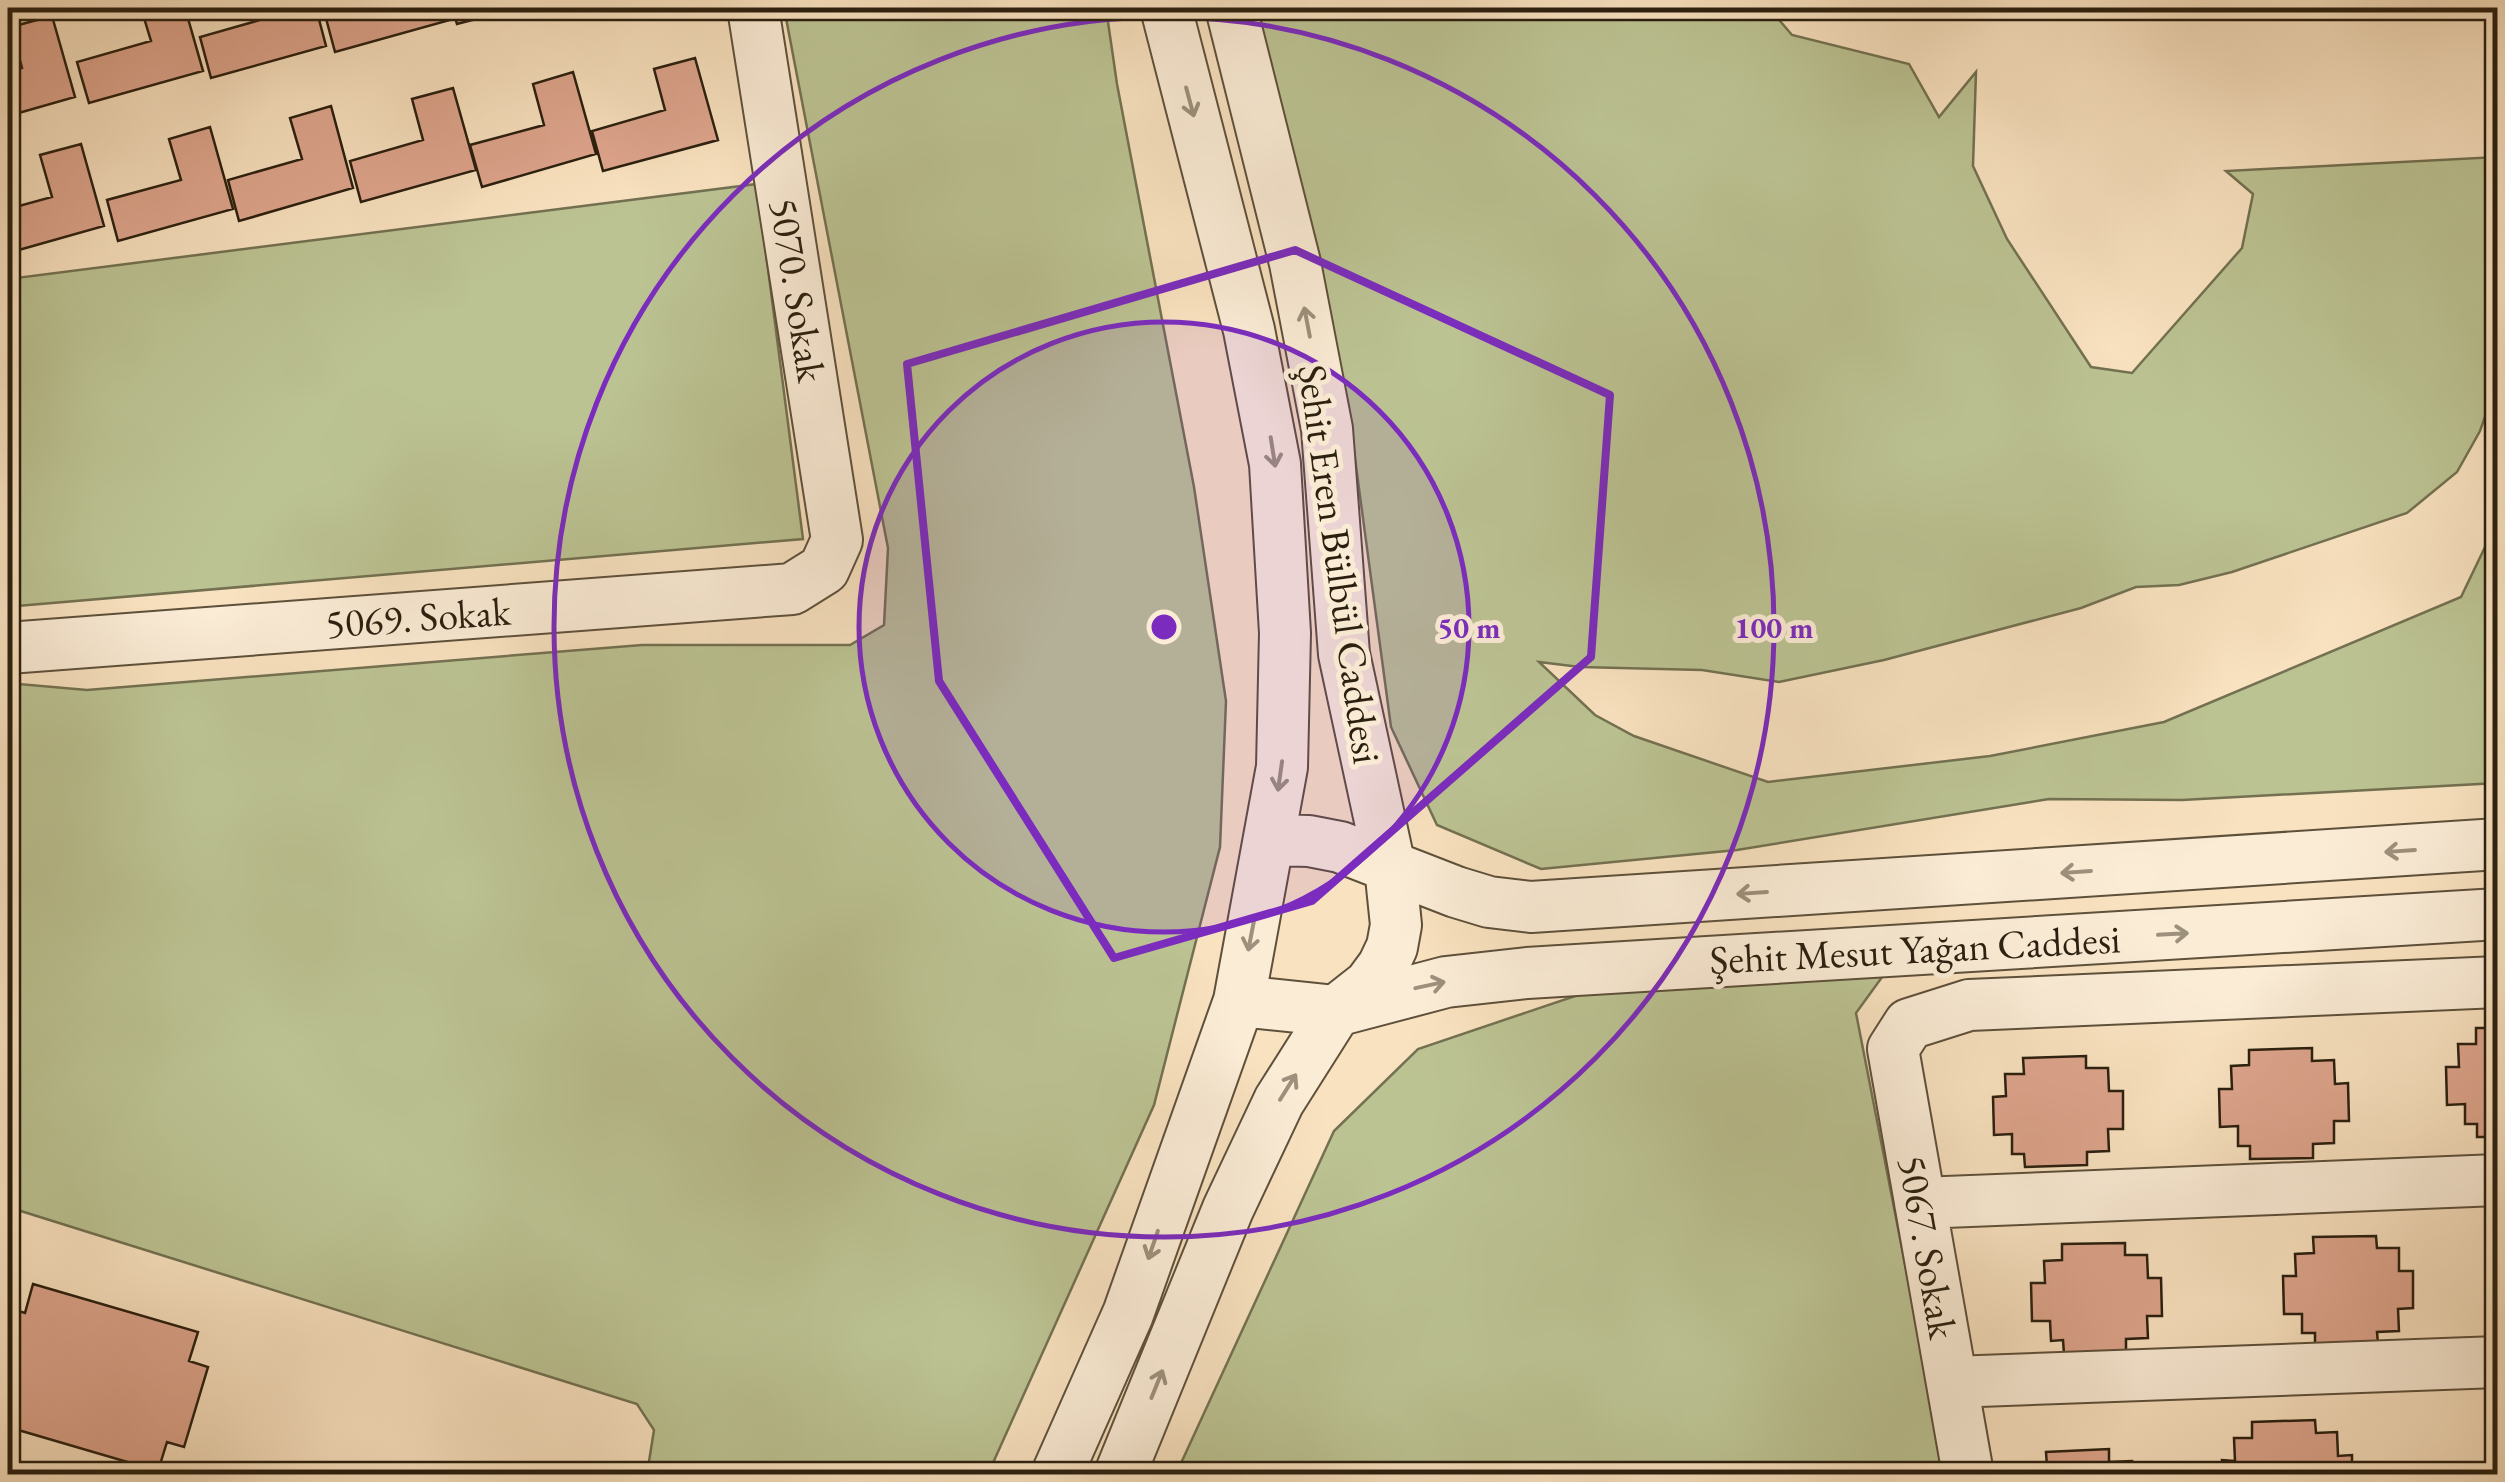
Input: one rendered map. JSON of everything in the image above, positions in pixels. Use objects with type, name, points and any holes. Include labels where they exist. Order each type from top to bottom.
[{"type":"street","name":"5070. Sokak","points":[[754,8],[837,540],[824,569]]},
{"type":"street","name":"Şehit Eren Bülbül Caddesi","points":[[1057,1474],[1128,1314],[1239,1002],[1282,766],[1283,582],[1275,464],[1249,330],[1166,8]]},
{"type":"street","name":"Şehit Eren Bülbül Caddesi","points":[[1120,1474],[1228,1209],[1279,1101],[1336,1011],[1369,985],[1392,947],[1396,907],[1344,654],[1327,429],[1295,263],[1231,8]]},
{"type":"street","name":"5069. Sokak","points":[[8,648],[792,589],[824,569]]},
{"type":"street","name":"Şehit Mesut Yağan Caddesi","points":[[1270,840],[1340,847],[1489,902],[1531,907],[2498,844]]},
{"type":"street","name":"Şehit Mesut Yağan Caddesi","points":[[1336,1011],[1446,982],[1527,973],[2498,914]]},
{"type":"street","name":"5067. Sokak","points":[[1968,1474],[1892,1049],[1909,1024],[1969,1004],[2498,982]]},
{"type":"street","points":[[1239,1002],[1336,1011]]},
{"type":"street","points":[[1920,1203],[2498,1180]]},
{"type":"street","points":[[1952,1382],[2498,1362]]},
{"type":"highlighted area","points":[[1295,250],[1610,395],[1591,657],[1312,901],[1114,958],[939,681],[907,364]]},
{"type":"green space","points":[[784,8],[1106,8],[1194,487],[1226,701],[1220,847],[1154,1105],[988,1474],[647,1474],[654,1430],[637,1404],[8,1207],[8,683],[87,690],[642,645],[850,645],[884,625],[888,548]]},
{"type":"green space","points":[[1248,8],[1769,8],[1792,35],[1909,64],[1939,117],[1976,72],[1973,166],[2007,239],[2091,367],[2132,373],[2242,248],[2253,194],[2226,171],[2497,157],[2495,388],[2480,431],[2457,472],[2407,513],[2232,572],[2179,585],[2136,587],[2081,608],[1884,660],[1779,682],[1702,670],[1539,662],[1595,715],[1634,736],[1768,782],[1990,756],[2164,722],[2461,597],[2497,522],[2497,783],[2182,800],[2049,799],[1737,850],[1541,869],[1437,825],[1391,727],[1349,414]]},
{"type":"green space","points":[[757,184],[803,539],[8,604],[8,279]]},
{"type":"green space","points":[[1885,973],[1856,1013],[1946,1474],[1176,1474],[1334,1131],[1418,1049],[1584,993]]},
{"type":"building","points":[[141,8],[185,8],[203,71],[89,103],[77,62],[151,41]]},
{"type":"building","points":[[271,8],[316,8],[326,46],[211,78],[200,37],[274,16]]},
{"type":"building","points":[[446,8],[450,20],[335,52],[324,11]]},
{"type":"building","points":[[452,8],[518,8],[457,24]]},
{"type":"building","points":[[52,16],[75,97],[8,116],[8,72],[22,68],[11,27]]},
{"type":"building","points":[[695,58],[718,140],[603,171],[592,131],[665,110],[654,69]]},
{"type":"building","points":[[573,72],[596,154],[482,187],[470,145],[544,125],[533,84]]},
{"type":"building","points":[[453,88],[476,170],[361,202],[350,161],[423,140],[412,99]]},
{"type":"building","points":[[331,106],[353,188],[239,221],[228,180],[302,159],[290,118]]},
{"type":"building","points":[[210,127],[233,209],[118,241],[107,200],[181,180],[169,139]]},
{"type":"building","points":[[81,144],[104,226],[8,253],[8,209],[52,197],[40,155]]},
{"type":"building","points":[[2476,1028],[2498,1028],[2498,1137],[2477,1137],[2477,1124],[2465,1124],[2465,1104],[2447,1105],[2446,1067],[2459,1067],[2458,1044],[2476,1044]]},
{"type":"building","points":[[2312,1048],[2312,1061],[2334,1060],[2335,1084],[2348,1083],[2349,1121],[2334,1121],[2334,1143],[2313,1144],[2313,1158],[2250,1159],[2250,1146],[2238,1146],[2238,1126],[2220,1127],[2219,1089],[2232,1089],[2231,1066],[2249,1065],[2249,1050]]},
{"type":"building","points":[[2086,1056],[2086,1068],[2108,1068],[2109,1091],[2123,1091],[2123,1129],[2108,1129],[2109,1151],[2087,1152],[2087,1165],[2025,1167],[2024,1154],[2012,1154],[2012,1134],[1994,1135],[1993,1097],[2006,1096],[2005,1074],[2024,1074],[2023,1058]]},
{"type":"building","points":[[2376,1236],[2377,1248],[2399,1248],[2399,1271],[2413,1271],[2413,1308],[2398,1309],[2399,1331],[2377,1332],[2378,1344],[2315,1346],[2315,1333],[2302,1333],[2302,1314],[2284,1314],[2283,1276],[2296,1276],[2295,1254],[2314,1253],[2313,1237]]},
{"type":"building","points":[[2125,1243],[2125,1255],[2147,1255],[2148,1278],[2161,1278],[2162,1316],[2147,1316],[2148,1338],[2126,1339],[2126,1352],[2064,1354],[2063,1340],[2051,1341],[2050,1321],[2032,1321],[2031,1283],[2045,1283],[2044,1261],[2062,1260],[2062,1244]]},
{"type":"building","points":[[33,1284],[198,1332],[189,1361],[208,1367],[184,1447],[167,1442],[158,1471],[8,1427],[8,1308],[25,1313]]},
{"type":"building","points":[[2315,1420],[2316,1433],[2337,1432],[2338,1456],[2352,1455],[2352,1474],[2222,1474],[2222,1460],[2235,1461],[2234,1438],[2252,1438],[2252,1422]]},
{"type":"building","points":[[2109,1449],[2109,1462],[2132,1461],[2132,1474],[2029,1474],[2029,1468],[2047,1467],[2046,1452]]}]
